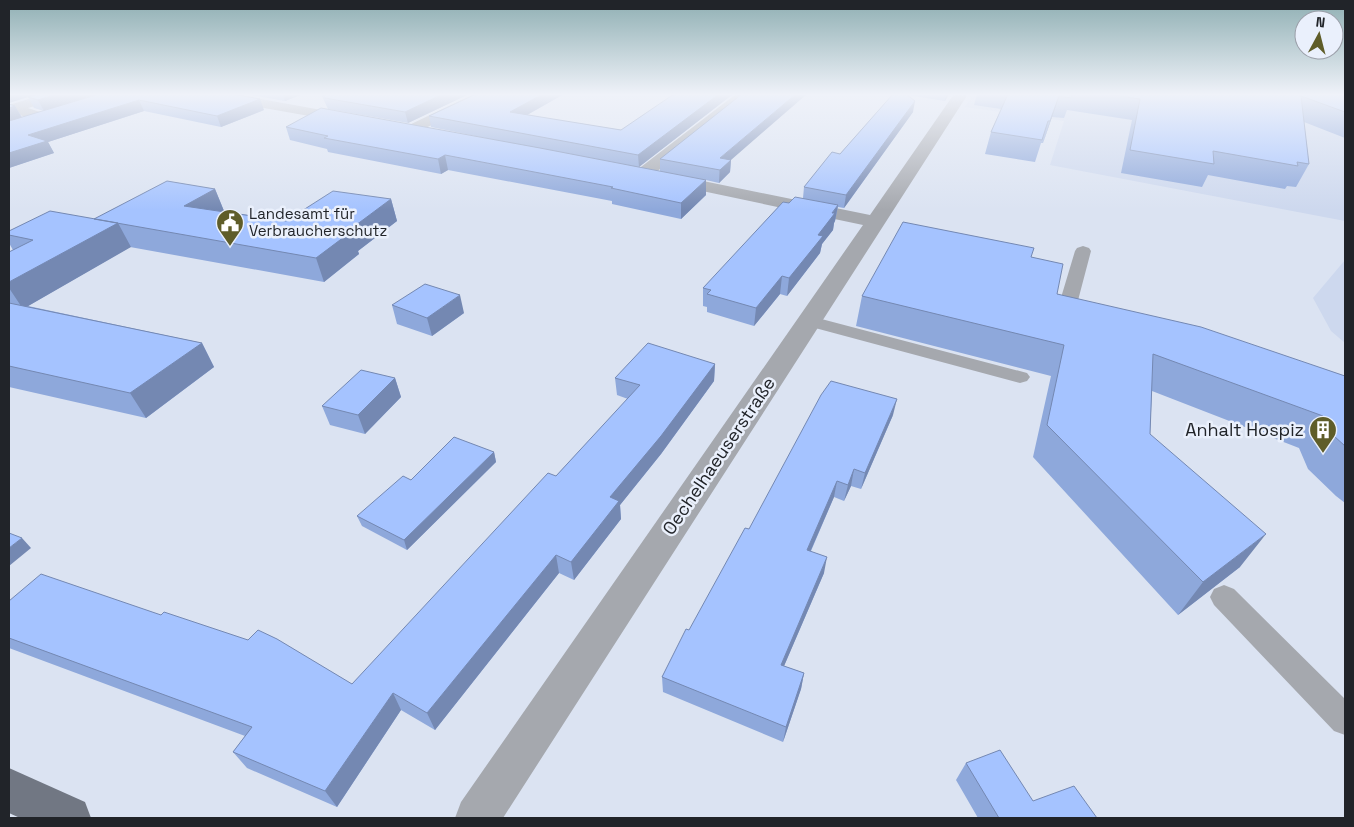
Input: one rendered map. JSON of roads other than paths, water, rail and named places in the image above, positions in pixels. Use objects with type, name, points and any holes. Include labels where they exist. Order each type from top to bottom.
[{"type":"main road","points":[[9,790],[69,818]]},
{"type":"street","points":[[429,133],[441,135]]},
{"type":"street","points":[[644,174],[696,133]]},
{"type":"street","name":"Oechelhaeuserstraße","points":[[477,818],[935,133]]},
{"type":"street","points":[[624,170],[874,222]]},
{"type":"lane","points":[[1083,251],[1066,311],[1094,318]]},
{"type":"lane","points":[[810,321],[1020,377]]},
{"type":"lane","points":[[1224,597],[1345,720]]},
{"type":"place","name":"Landesamt für Verbraucherschutz","points":[[230,247]]},
{"type":"place","name":"Anhalt Hospiz","points":[[1323,454]]}]
